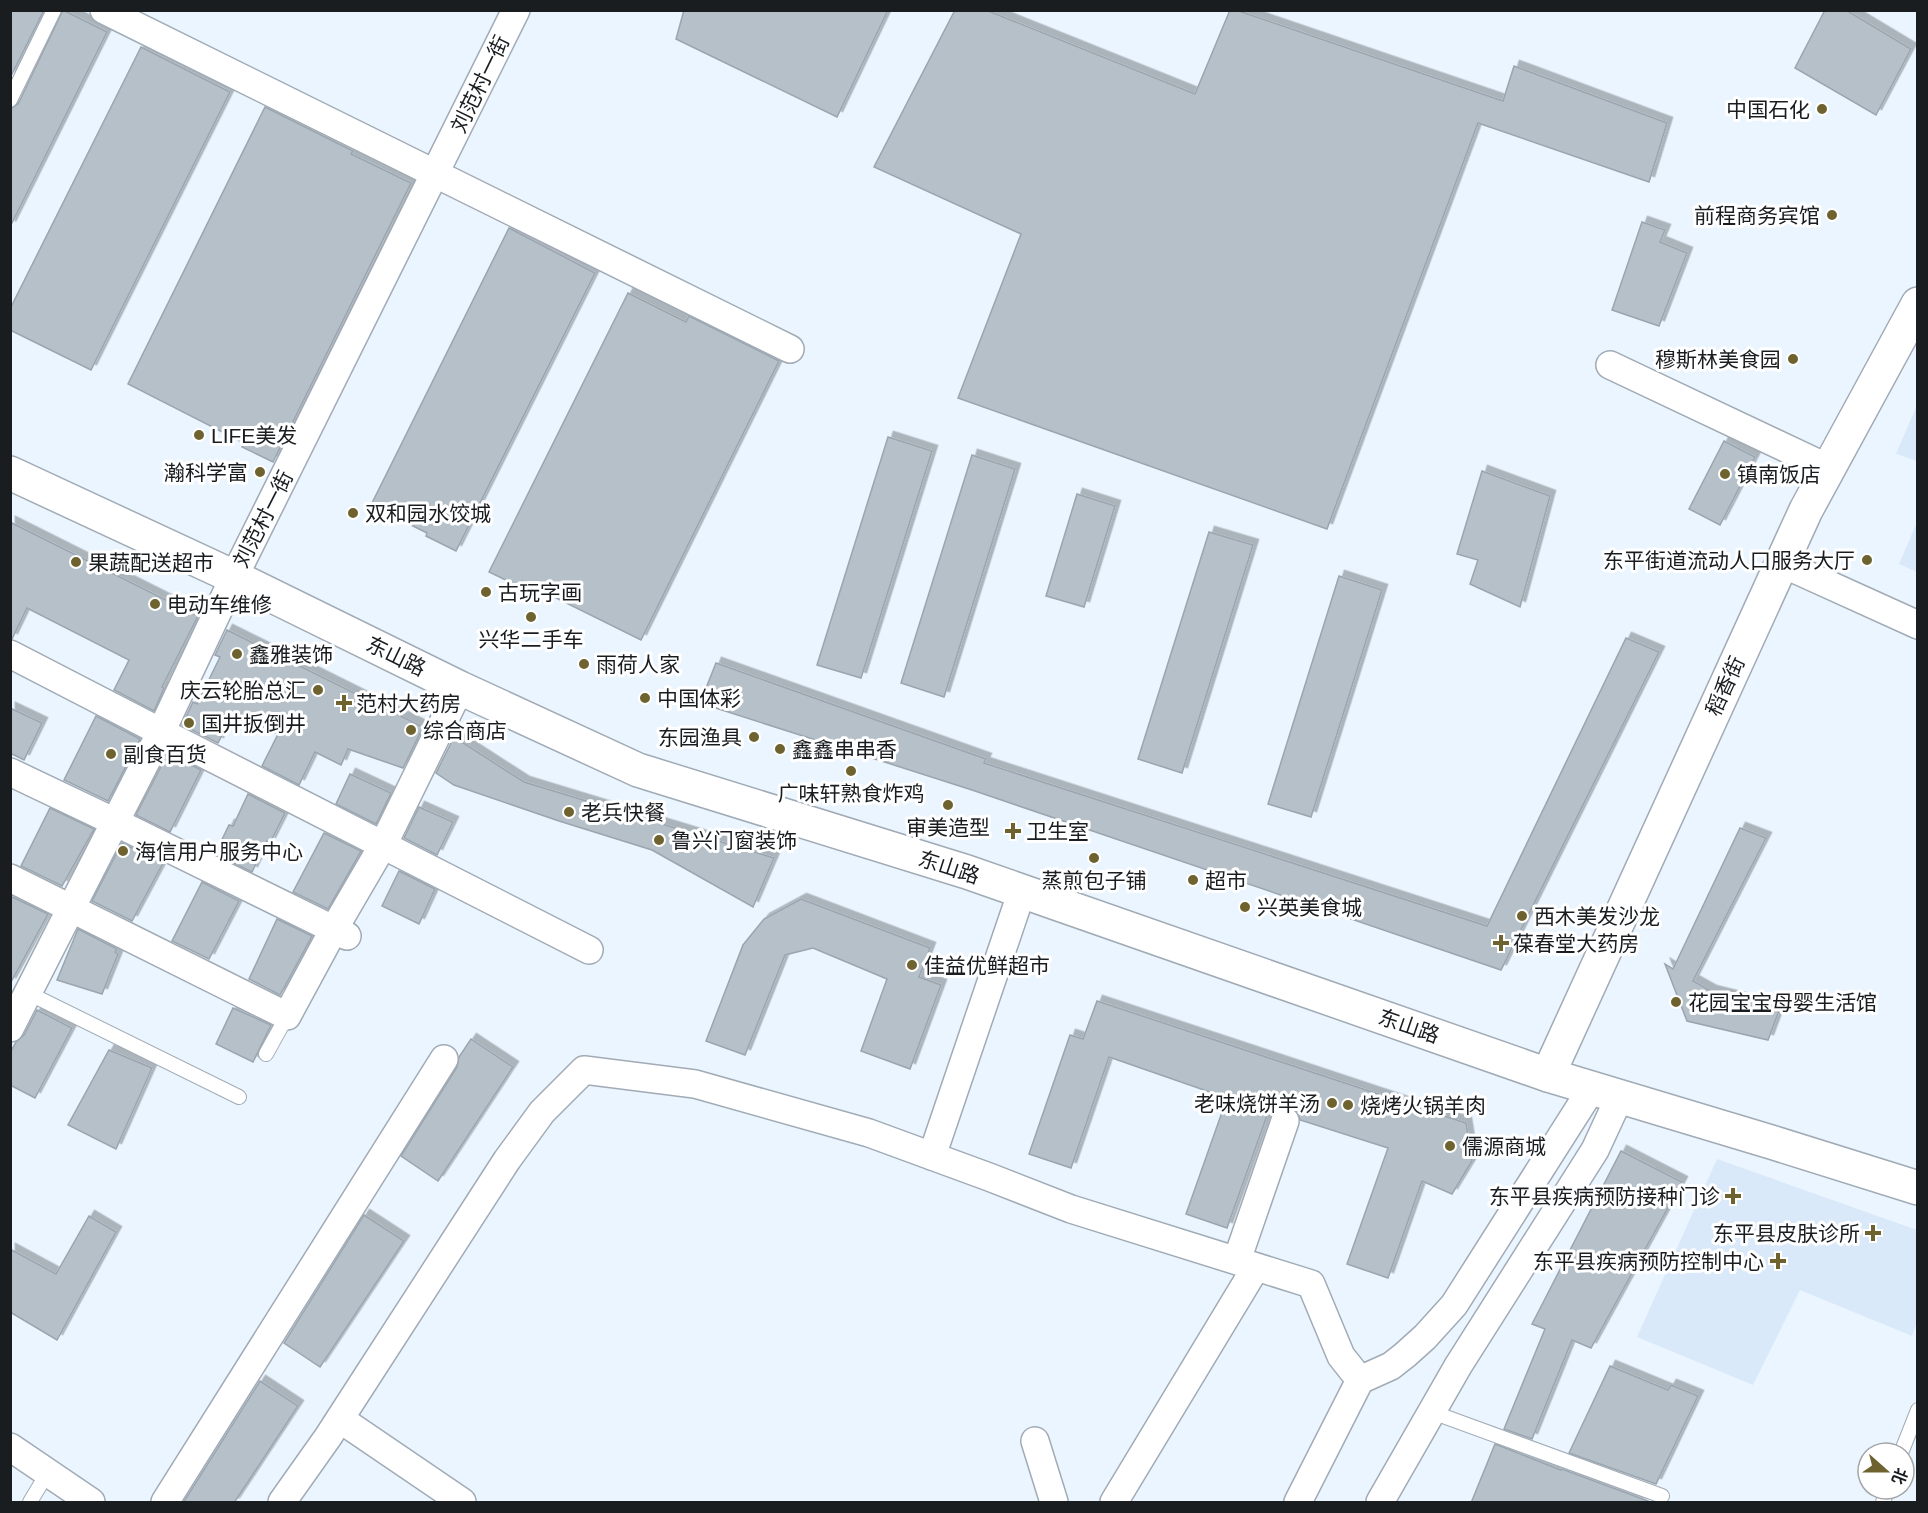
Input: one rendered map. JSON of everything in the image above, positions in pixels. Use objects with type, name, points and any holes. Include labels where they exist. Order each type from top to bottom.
[{"type":"street","points":[[105,10],[790,348]]},
{"type":"street","name":"刘范村一街","points":[[10,1028],[19,989],[71,908],[116,822],[234,577],[436,175],[516,10]]},
{"type":"street","name":"稻香街","points":[[1548,1075],[1806,510],[1917,304]]},
{"type":"street","points":[[1610,365],[1828,468]]},
{"type":"street","name":"东山路","points":[[10,474],[234,577],[460,688],[638,770],[968,872],[1548,1075],[1917,1188]]},
{"type":"street","points":[[1782,563],[1917,625]]},
{"type":"street","points":[[10,654],[590,950]]},
{"type":"street","points":[[10,878],[287,1016],[341,933],[460,688]]},
{"type":"street","points":[[10,772],[341,933]]},
{"type":"street","points":[[932,1156],[1022,891]]},
{"type":"street","points":[[165,1503],[444,1059]]},
{"type":"street","points":[[282,1503],[340,1419],[507,1160],[542,1112],[584,1070],[695,1084],[869,1133],[1071,1209],[1311,1284],[1341,1356],[1360,1380]]},
{"type":"street","points":[[1298,1503],[1360,1380],[1391,1366],[1405,1355],[1454,1305],[1606,1092]]},
{"type":"street","points":[[1388,1500],[1458,1366],[1595,1150],[1606,1092]]},
{"type":"street","points":[[1114,1503],[1246,1264],[1285,1121]]},
{"type":"street","points":[[340,1419],[462,1503]]},
{"type":"street","points":[[1035,1441],[1054,1503]]},
{"type":"street","points":[[10,1447],[91,1503]]},
{"type":"lane","points":[[10,100],[54,10]]},
{"type":"lane","points":[[19,989],[239,1096]]},
{"type":"lane","points":[[266,1054],[287,1016]]},
{"type":"lane","points":[[1905,1441],[1917,1410]]},
{"type":"lane","points":[[1432,1412],[1662,1496]]},
{"type":"lane","points":[[30,1503],[48,1472]]},
{"type":"shaded area","points":[[1917,405],[1917,461],[1896,454]]},
{"type":"shaded area","points":[[1917,522],[1918,572],[1899,564]]},
{"type":"shaded area","points":[[1717,1159],[1917,1230],[1918,1319],[1912,1336],[1800,1290],[1753,1385],[1637,1337]]},
{"type":"building","points":[[10,10],[44,10],[10,78]]},
{"type":"building","points":[[63,10],[107,32],[10,227],[10,109],[18,104]]},
{"type":"building","points":[[684,10],[888,10],[837,117],[676,39]]},
{"type":"building","points":[[955,10],[986,10],[1195,94],[1230,10],[1236,10],[1503,101],[1514,66],[1667,123],[1649,182],[1478,123],[1327,529],[958,398],[1021,234],[874,167]]},
{"type":"building","points":[[1825,10],[1846,10],[1911,49],[1876,115],[1795,68]]},
{"type":"building","points":[[141,47],[230,92],[91,370],[10,330],[10,309]]},
{"type":"building","points":[[265,107],[353,151],[351,154],[411,183],[273,462],[242,447],[244,443],[128,384]]},
{"type":"building","points":[[1642,222],[1665,230],[1660,242],[1687,253],[1659,326],[1612,310]]},
{"type":"building","points":[[509,228],[595,273],[456,551],[426,536],[427,533],[371,505]]},
{"type":"building","points":[[628,293],[686,322],[689,316],[779,361],[641,640],[522,581],[520,587],[489,572]]},
{"type":"building","points":[[888,437],[932,451],[861,678],[817,665]]},
{"type":"building","points":[[1724,441],[1755,457],[1720,525],[1689,509]]},
{"type":"building","points":[[972,455],[1015,469],[944,697],[901,683]]},
{"type":"building","points":[[1482,471],[1550,496],[1520,607],[1470,584],[1478,560],[1457,554]]},
{"type":"building","points":[[1077,494],[1115,506],[1084,607],[1046,596]]},
{"type":"building","points":[[10,522],[198,616],[162,687],[164,688],[154,711],[114,690],[129,660],[27,608],[12,639],[10,638]]},
{"type":"building","points":[[1209,532],[1253,545],[1182,773],[1138,759]]},
{"type":"building","points":[[1339,576],[1382,590],[1311,817],[1268,804]]},
{"type":"building","points":[[227,630],[423,727],[403,768],[348,749],[341,765],[315,752],[299,785],[262,766],[278,734],[234,712],[218,743],[182,725],[193,702],[197,704],[220,657],[215,655]]},
{"type":"building","points":[[1626,638],[1659,652],[1501,970],[972,790],[700,703],[716,663],[986,759],[984,763],[1487,926]]},
{"type":"building","points":[[10,708],[42,723],[24,760],[10,753]]},
{"type":"building","points":[[96,716],[140,739],[108,801],[64,780]]},
{"type":"building","points":[[454,737],[524,782],[774,858],[753,907],[652,850],[454,785],[436,773]]},
{"type":"building","points":[[168,753],[201,770],[170,832],[136,815]]},
{"type":"building","points":[[350,774],[391,793],[376,824],[336,804]]},
{"type":"building","points":[[248,794],[285,813],[270,843],[267,841],[252,872],[215,854],[229,825],[233,826]]},
{"type":"building","points":[[419,807],[453,822],[437,855],[404,838]]},
{"type":"building","points":[[50,808],[94,829],[62,886],[21,866]]},
{"type":"building","points":[[1740,828],[1766,838],[1693,981],[1711,991],[1780,1008],[1768,1040],[1687,1021],[1665,964],[1673,969]]},
{"type":"building","points":[[324,833],[361,851],[328,909],[293,892]]},
{"type":"building","points":[[122,843],[163,863],[132,921],[92,901]]},
{"type":"building","points":[[399,871],[435,889],[419,924],[382,906]]},
{"type":"building","points":[[202,882],[239,901],[209,959],[172,941]]},
{"type":"building","points":[[10,896],[48,914],[10,984]]},
{"type":"building","points":[[801,899],[930,948],[919,977],[941,985],[910,1069],[861,1051],[887,979],[813,948],[785,955],[745,1055],[706,1041],[743,945],[764,919]]},
{"type":"building","points":[[277,919],[312,936],[280,995],[249,979]]},
{"type":"building","points":[[78,929],[117,949],[115,952],[118,954],[102,994],[57,980]]},
{"type":"building","points":[[1097,1001],[1466,1123],[1472,1161],[1452,1194],[1422,1181],[1388,1278],[1347,1264],[1388,1148],[1300,1120],[1297,1111],[1291,1106],[1269,1110],[1227,1228],[1186,1214],[1227,1098],[1109,1057],[1071,1168],[1029,1154],[1070,1035],[1083,1039]]},
{"type":"building","points":[[233,1008],[271,1025],[253,1062],[216,1044]]},
{"type":"building","points":[[37,1010],[72,1028],[35,1098],[10,1085],[10,1053],[16,1042],[24,1035]]},
{"type":"building","points":[[471,1039],[513,1067],[438,1181],[401,1156],[457,1067],[459,1057]]},
{"type":"building","points":[[109,1050],[152,1068],[116,1149],[68,1125]]},
{"type":"building","points":[[1621,1151],[1682,1182],[1591,1348],[1572,1340],[1532,1439],[1504,1429],[1545,1329],[1532,1324]]},
{"type":"building","points":[[364,1215],[404,1241],[320,1367],[284,1343]]},
{"type":"building","points":[[89,1216],[116,1232],[57,1340],[10,1312],[10,1249],[56,1274]]},
{"type":"building","points":[[1610,1366],[1668,1390],[1671,1385],[1698,1396],[1656,1484],[1569,1453]]},
{"type":"building","points":[[260,1381],[298,1406],[234,1503],[183,1503]]},
{"type":"building","points":[[1495,1444],[1648,1501],[1647,1503],[1471,1503]]},
{"type":"place","name":"中国石化","points":[[1822,109]]},
{"type":"place","name":"前程商务宾馆","points":[[1832,215]]},
{"type":"place","name":"穆斯林美食园","points":[[1793,359]]},
{"type":"place","name":"LIFE美发","points":[[199,435]]},
{"type":"place","name":"瀚科学富","points":[[260,472]]},
{"type":"place","name":"镇南饭店","points":[[1725,474]]},
{"type":"place","name":"双和园水饺城","points":[[353,513]]},
{"type":"place","name":"东平街道流动人口服务大厅","points":[[1867,560]]},
{"type":"place","name":"果蔬配送超市","points":[[76,562]]},
{"type":"place","name":"古玩字画","points":[[486,592]]},
{"type":"place","name":"电动车维修","points":[[155,604]]},
{"type":"place","name":"兴华二手车","points":[[531,617]]},
{"type":"place","name":"鑫雅装饰","points":[[237,654]]},
{"type":"place","name":"雨荷人家","points":[[584,664]]},
{"type":"place","name":"庆云轮胎总汇","points":[[318,690]]},
{"type":"place","name":"中国体彩","points":[[645,698]]},
{"type":"place","name":"范村大药房","points":[[344,703]]},
{"type":"place","name":"国井扳倒井","points":[[189,723]]},
{"type":"place","name":"综合商店","points":[[411,730]]},
{"type":"place","name":"东园渔具","points":[[754,737]]},
{"type":"place","name":"鑫鑫串串香","points":[[780,749]]},
{"type":"place","name":"副食百货","points":[[111,754]]},
{"type":"place","name":"广味轩熟食炸鸡","points":[[851,771]]},
{"type":"place","name":"审美造型","points":[[948,805]]},
{"type":"place","name":"老兵快餐","points":[[569,812]]},
{"type":"place","name":"卫生室","points":[[1013,831]]},
{"type":"place","name":"鲁兴门窗装饰","points":[[659,840]]},
{"type":"place","name":"海信用户服务中心","points":[[123,851]]},
{"type":"place","name":"蒸煎包子铺","points":[[1094,858]]},
{"type":"place","name":"超市","points":[[1193,880]]},
{"type":"place","name":"兴英美食城","points":[[1245,907]]},
{"type":"place","name":"西木美发沙龙","points":[[1522,916]]},
{"type":"place","name":"葆春堂大药房","points":[[1501,943]]},
{"type":"place","name":"佳益优鲜超市","points":[[912,965]]},
{"type":"place","name":"花园宝宝母婴生活馆","points":[[1676,1002]]},
{"type":"place","name":"老味烧饼羊汤","points":[[1332,1103]]},
{"type":"place","name":"烧烤火锅羊肉","points":[[1348,1105]]},
{"type":"place","name":"儒源商城","points":[[1450,1146]]},
{"type":"place","name":"东平县疾病预防接种门诊","points":[[1733,1196]]},
{"type":"place","name":"东平县皮肤诊所","points":[[1873,1233]]},
{"type":"place","name":"东平县疾病预防控制中心","points":[[1778,1261]]}]
